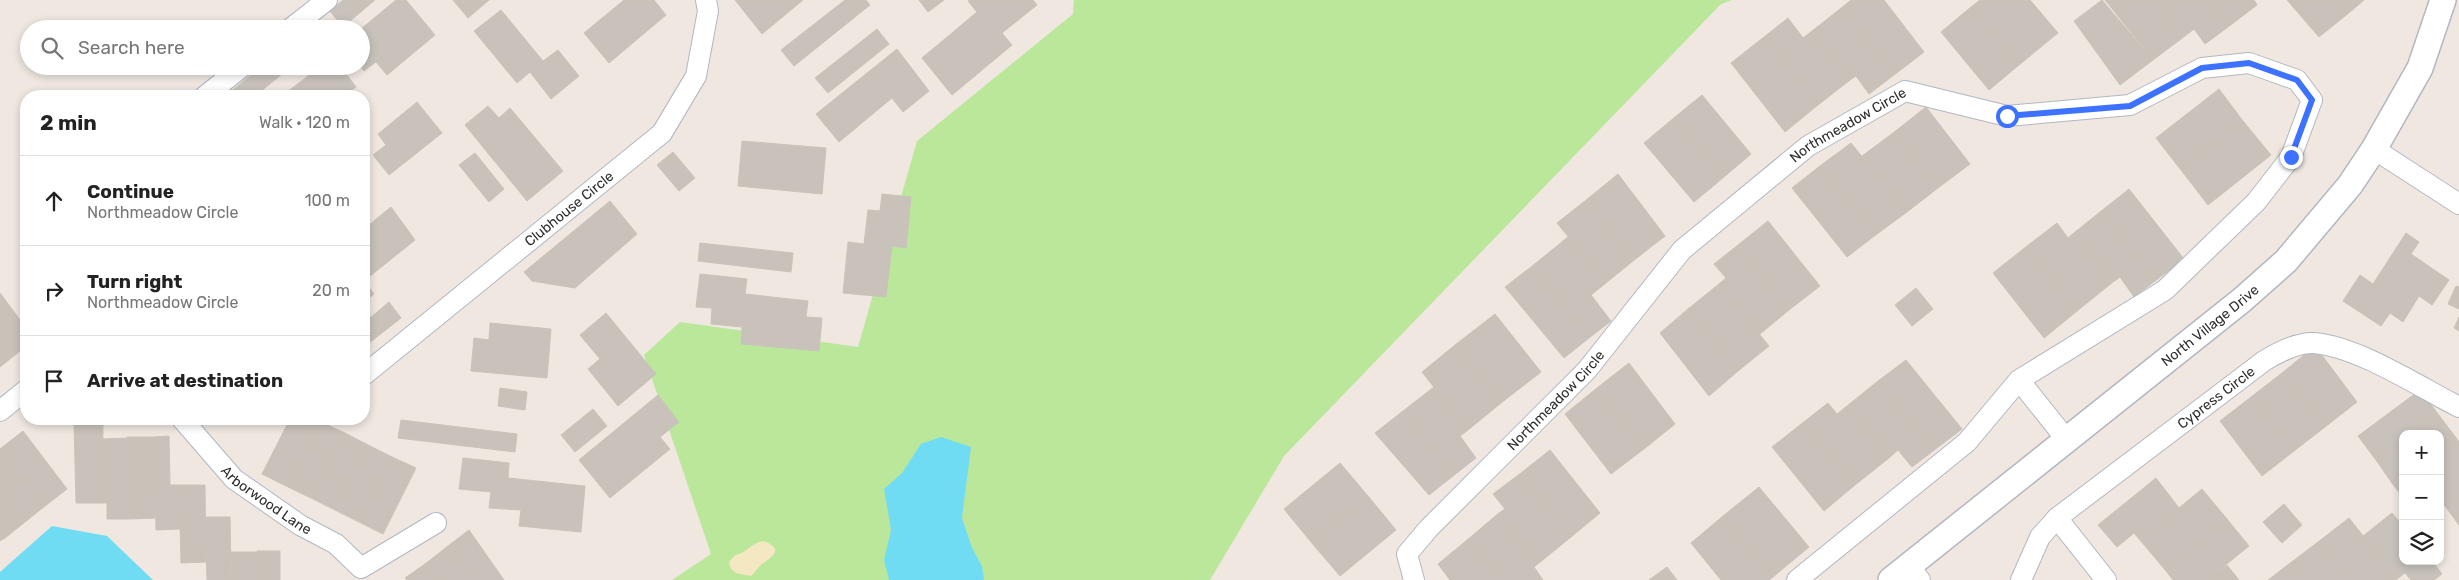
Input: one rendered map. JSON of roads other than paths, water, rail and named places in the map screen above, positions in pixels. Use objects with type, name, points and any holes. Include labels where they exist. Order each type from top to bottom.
[{"type":"street","points":[[301,20],[327,0]]},
{"type":"street","name":"Clubhouse Circle","points":[[370,370],[662,133],[696,76],[708,11],[706,0]]},
{"type":"street","name":"North Village Drive","points":[[1906,575],[2066,439],[2242,300],[2286,261],[2350,185],[2374,149],[2420,68],[2442,0]]},
{"type":"street","name":"Northmeadow Circle","points":[[1414,580],[1408,554],[1429,528],[1587,370],[1682,250],[1816,141],[1905,91],[2007,116],[2130,106],[2202,68],[2249,63],[2297,80],[2312,100],[2291,157],[2256,202],[2165,290],[2019,380],[1967,442],[1797,580]]},
{"type":"street","points":[[213,90],[232,75]]},
{"type":"street","points":[[2374,149],[2459,204]]},
{"type":"street","name":"Cypress Circle","points":[[2021,580],[2040,537],[2057,518],[2264,361],[2288,349],[2313,343],[2353,352],[2459,407]]},
{"type":"street","points":[[2019,380],[2066,439]]},
{"type":"street","points":[[0,411],[20,395]]},
{"type":"street","name":"Arborwood Lane","points":[[187,425],[234,479],[300,525],[336,544],[355,574],[436,523]]},
{"type":"street","points":[[2057,518],[2106,580]]},
{"type":"water","points":[[941,437],[971,447],[962,518],[972,548],[982,566],[984,580],[889,580],[884,560],[891,530],[884,489],[902,473],[921,444]]},
{"type":"water","points":[[52,526],[107,536],[153,580],[0,580],[0,572]]}]
